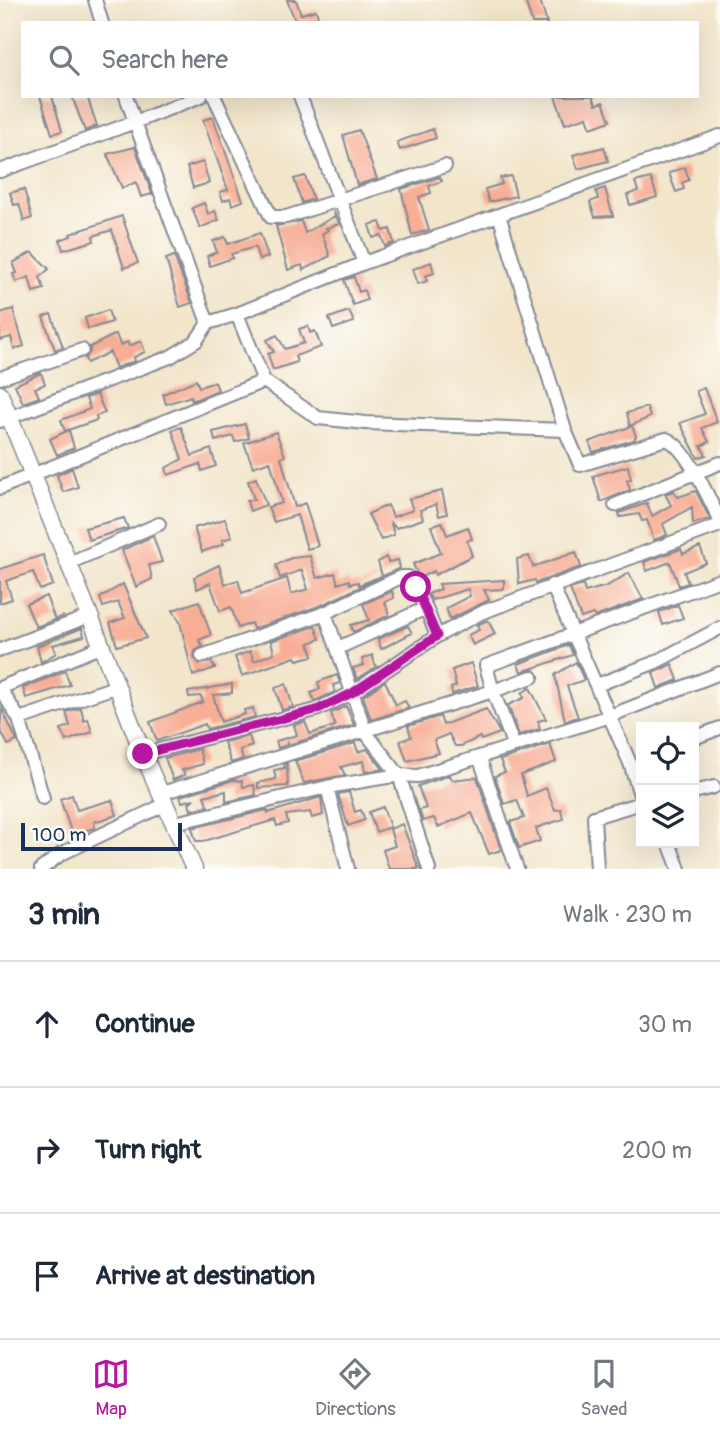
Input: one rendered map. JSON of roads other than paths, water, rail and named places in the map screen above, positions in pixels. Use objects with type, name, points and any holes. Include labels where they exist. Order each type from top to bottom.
[{"type":"street","points":[[95,0],[101,21]]},
{"type":"street","points":[[127,98],[208,323]]},
{"type":"street","points":[[0,171],[196,98]]},
{"type":"street","points":[[215,98],[265,215],[286,217],[445,166]]},
{"type":"street","points":[[301,98],[364,263]]},
{"type":"street","points":[[4,418],[170,357],[196,341],[208,323],[364,263],[720,136]]},
{"type":"street","points":[[499,215],[565,430],[580,465],[666,439],[674,441],[696,474],[720,520]]},
{"type":"street","points":[[237,314],[264,381],[318,418],[393,424],[565,430]]},
{"type":"street","points":[[0,378],[82,350]]},
{"type":"street","points":[[0,488],[264,381]]},
{"type":"street","points":[[0,394],[4,418],[33,475],[143,754],[194,869]]},
{"type":"street","points":[[615,505],[720,463]]},
{"type":"street","points":[[69,562],[159,524]]},
{"type":"street","points":[[143,754],[316,710],[352,693],[437,636],[483,612],[720,525]]},
{"type":"street","points":[[202,656],[325,613],[401,577],[408,577],[426,608],[437,636]]},
{"type":"street","points":[[513,744],[486,666],[720,579]]},
{"type":"street","points":[[552,585],[597,685],[607,717],[636,760]]},
{"type":"street","points":[[338,648],[426,608]]},
{"type":"street","points":[[325,613],[366,733],[399,775],[429,869]]},
{"type":"street","points":[[0,650],[90,616]]},
{"type":"street","points":[[597,685],[656,662],[720,628]]},
{"type":"street","points":[[43,798],[19,719],[0,688],[102,646]]},
{"type":"street","points":[[175,823],[327,787],[399,775],[418,776],[480,759],[513,744],[607,717],[720,673]]},
{"type":"street","points":[[41,869],[61,854],[164,799],[533,677]]},
{"type":"street","points":[[19,719],[118,686]]},
{"type":"street","points":[[699,736],[720,728]]},
{"type":"street","points":[[480,759],[517,869]]},
{"type":"street","points":[[327,787],[348,869]]},
{"type":"street","points":[[699,791],[714,787]]},
{"type":"street","points":[[597,869],[594,817],[636,804]]},
{"type":"street","points":[[671,848],[679,869]]}]
